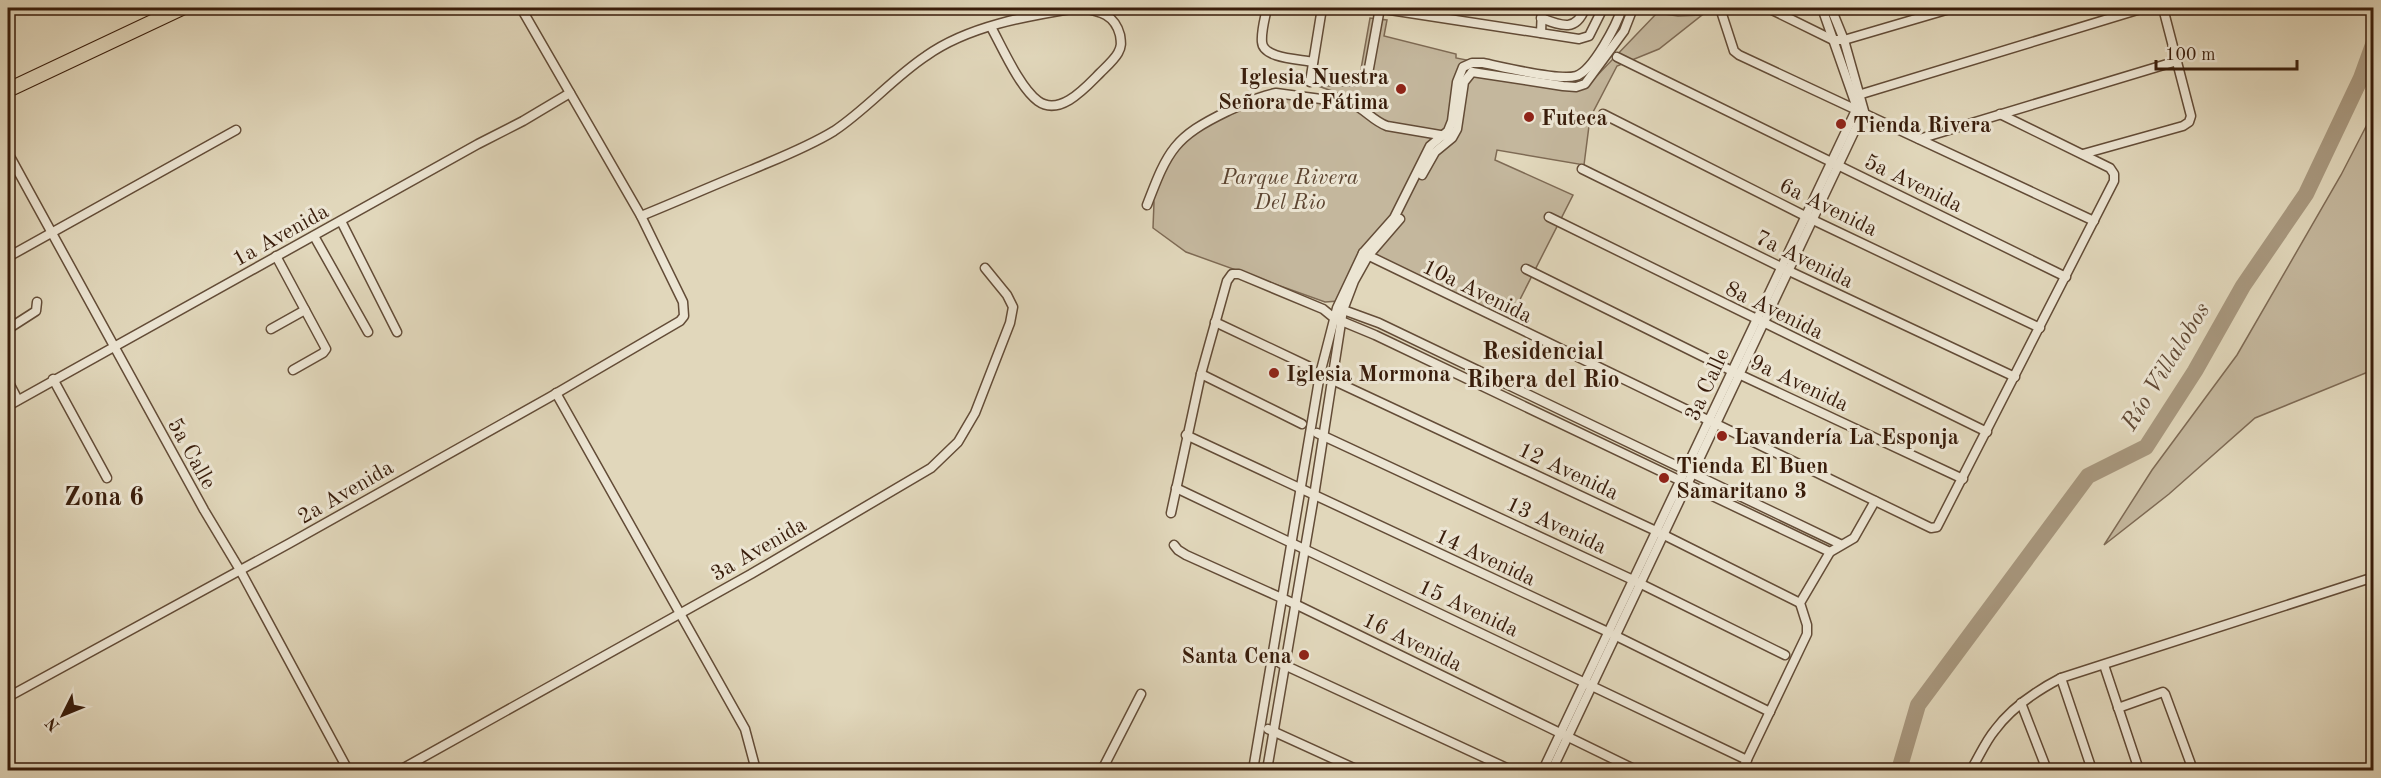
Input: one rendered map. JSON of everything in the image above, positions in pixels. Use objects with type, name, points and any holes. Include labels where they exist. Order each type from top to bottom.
[{"type":"main road","points":[[8,90],[182,8]]},
{"type":"street","points":[[521,8],[641,216],[768,163],[832,132],[869,106],[894,79],[928,54],[973,32],[1028,16],[1077,8]]},
{"type":"street","points":[[991,27],[1028,92],[1040,103],[1052,105],[1067,102],[1080,94],[1118,54],[1122,45],[1118,28],[1110,17],[1102,12],[1082,8]]},
{"type":"street","points":[[1267,8],[1262,41],[1264,49],[1271,54],[1313,62]]},
{"type":"street","points":[[1310,82],[1322,8]]},
{"type":"street","points":[[1367,79],[1379,8],[1561,38],[1584,38],[1593,29],[1603,8]]},
{"type":"street","points":[[1541,33],[1542,8]]},
{"type":"street","points":[[1541,18],[1560,25],[1571,25],[1579,20],[1585,8]]},
{"type":"street","points":[[1466,64],[1483,63],[1568,77],[1578,75],[1606,42],[1617,24],[1622,8]]},
{"type":"street","points":[[1466,64],[1472,72],[1563,86],[1576,87],[1585,84],[1624,31],[1633,8]]},
{"type":"street","points":[[1721,8],[1737,53],[2094,221]]},
{"type":"street","points":[[1768,8],[1833,40],[1844,40],[1953,8]]},
{"type":"street","points":[[1822,8],[1856,96]]},
{"type":"street","points":[[1831,8],[1844,40],[1860,110]]},
{"type":"street","points":[[1856,96],[2144,8]]},
{"type":"street","points":[[2083,154],[2183,126],[2189,122],[2191,116],[2163,8]]},
{"type":"street","name":"5a Avenida","points":[[1617,57],[2066,277]]},
{"type":"street","points":[[1919,139],[2177,60]]},
{"type":"street","points":[[1448,137],[1458,75],[1466,64]]},
{"type":"street","points":[[1253,771],[1320,374],[1341,305],[1365,254],[1399,220],[1434,152],[1459,122],[1464,82],[1472,72]]},
{"type":"street","name":"1a Avenida","points":[[8,406],[570,93]]},
{"type":"street","points":[[1147,205],[1163,163],[1183,139],[1205,122],[1264,95],[1275,93],[1352,103],[1378,123],[1448,137]]},
{"type":"street","name":"3a Calle","points":[[1543,771],[1589,684],[1860,110]]},
{"type":"street","name":"6a Avenida","points":[[1603,114],[1809,218],[2040,328]]},
{"type":"street","points":[[1963,479],[2114,181],[2114,174],[2110,168],[2000,114]]},
{"type":"street","points":[[8,258],[236,130]]},
{"type":"street","name":"5a Calle","points":[[8,153],[113,347],[240,570],[348,771]]},
{"type":"street","name":"7a Avenida","points":[[1582,169],[1785,269],[2015,377]]},
{"type":"street","name":"2a Avenida","points":[[8,697],[240,570],[680,321],[684,316],[683,302],[641,216]]},
{"type":"street","name":"8a Avenida","points":[[1549,217],[1987,432]]},
{"type":"street","points":[[341,221],[397,332]]},
{"type":"street","points":[[314,236],[368,332]]},
{"type":"street","name":"10a Avenida","points":[[1365,254],[1931,528],[1936,527],[1963,479]]},
{"type":"street","points":[[276,256],[327,349],[293,369]]},
{"type":"street","name":"3a Avenida","points":[[400,771],[751,574],[931,468],[957,442],[975,413],[1010,323],[1012,307],[985,268]]},
{"type":"street","name":"9a Avenida","points":[[1526,269],[1736,372],[1963,479]]},
{"type":"street","points":[[1171,513],[1186,435],[1215,322],[1227,281],[1232,274],[1239,274],[1323,309],[1337,320],[1830,552]]},
{"type":"street","points":[[8,329],[36,311],[37,302]]},
{"type":"street","points":[[1323,309],[1341,305],[1839,544]]},
{"type":"street","points":[[271,329],[305,310]]},
{"type":"street","points":[[1267,771],[1314,496],[1337,320]]},
{"type":"street","points":[[1215,322],[1308,366]]},
{"type":"street","points":[[1201,374],[1302,424]]},
{"type":"street","name":"12 Avenida","points":[[1320,374],[1660,532],[1800,603]]},
{"type":"street","points":[[53,380],[107,478]]},
{"type":"street","points":[[8,381],[18,400]]},
{"type":"street","points":[[556,393],[745,729],[756,771]]},
{"type":"street","name":"13 Avenida","points":[[1311,430],[1637,582],[1785,655]]},
{"type":"street","name":"14 Avenida","points":[[1186,435],[1612,634],[1770,712]]},
{"type":"street","name":"15 Avenida","points":[[1176,488],[1747,760]]},
{"type":"street","points":[[1742,771],[1807,634],[1807,625],[1800,603],[1830,552],[1839,544],[1854,538],[1875,501]]},
{"type":"street","name":"16 Avenida","points":[[1174,544],[1186,555],[1295,604],[1636,771]]},
{"type":"street","points":[[1971,771],[1995,729],[2021,703],[2061,678],[2373,577]]},
{"type":"street","points":[[1272,660],[1511,771]]},
{"type":"street","points":[[2104,664],[2139,771]]},
{"type":"street","points":[[2061,678],[2092,771]]},
{"type":"street","points":[[2118,708],[2163,692],[2193,771]]},
{"type":"street","points":[[1102,771],[1141,694]]},
{"type":"street","points":[[2021,703],[2047,771]]},
{"type":"street","points":[[1261,725],[1358,771]]},
{"type":"street","name":"3a Calle","points":[[1552,771],[1564,735]]},
{"type":"green space","name":"Parque Rivera Del Rio","points":[[1657,13],[1678,16],[1702,15],[1659,49],[1617,66],[1590,118],[1584,165],[1497,150],[1495,160],[1573,195],[1507,325],[1363,250],[1339,301],[1325,302],[1186,252],[1153,228],[1154,202],[1150,190],[1163,175],[1173,149],[1205,122],[1245,103],[1281,94],[1339,101],[1363,110],[1346,96],[1318,86],[1358,86],[1370,18],[1387,20],[1384,36],[1456,54],[1456,58],[1589,84]]},
{"type":"green space","points":[[2373,113],[2373,370],[2255,418],[2169,494],[2104,545],[2152,470],[2237,355],[2341,175]]},
{"type":"waterway","name":"Río Villalobos","points":[[1899,770],[1918,705],[2088,476],[2146,447],[2195,371],[2243,286],[2306,194],[2361,78],[2374,42]]},
{"type":"place","name":"Iglesia Nuestra Señora de Fátima","points":[[1401,89]]},
{"type":"place","name":"Futeca","points":[[1529,117]]},
{"type":"place","name":"Tienda Rivera","points":[[1841,124]]},
{"type":"place","name":"Iglesia Mormona","points":[[1274,373]]},
{"type":"place","name":"Lavandería La Esponja","points":[[1722,436]]},
{"type":"place","name":"Tienda El Buen Samaritano 3","points":[[1664,478]]},
{"type":"place","name":"Santa Cena","points":[[1304,655]]},
{"type":"district","name":"Residencial Ribera del Rio","points":[[1543,365]]},
{"type":"district","name":"Zona 6","points":[[104,496]]}]
